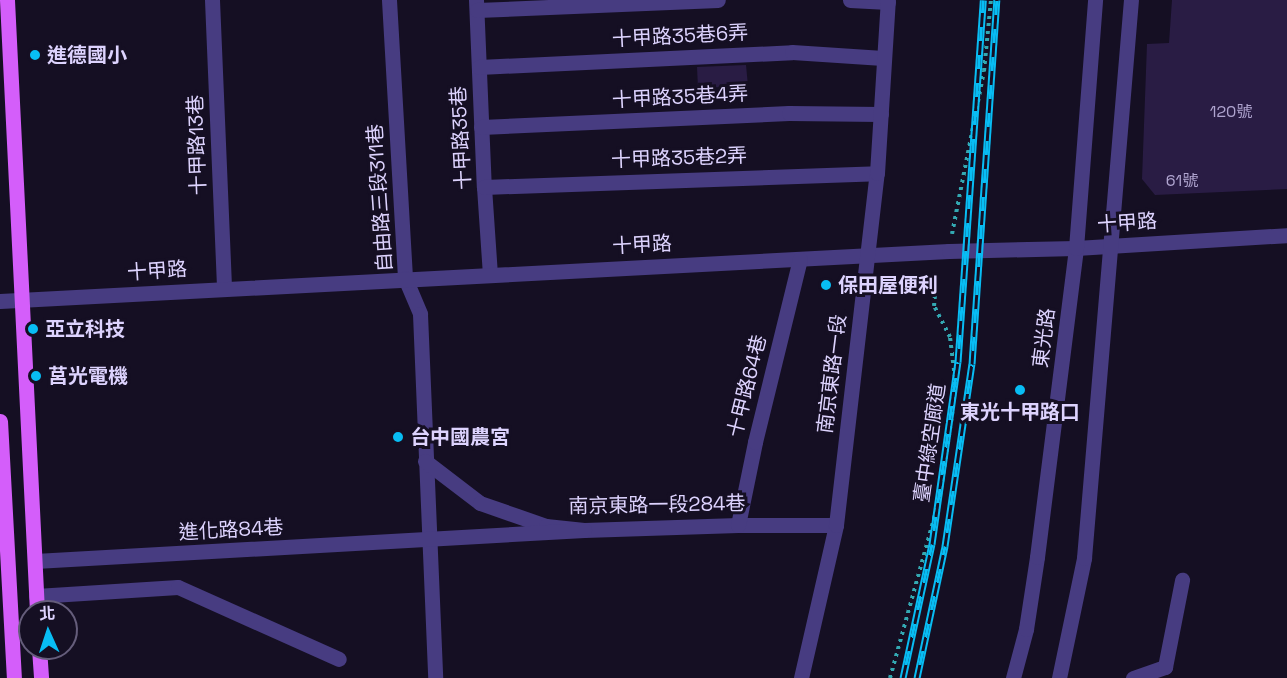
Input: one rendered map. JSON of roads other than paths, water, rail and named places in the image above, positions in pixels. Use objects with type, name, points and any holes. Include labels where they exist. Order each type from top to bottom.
[{"type":"main road","points":[[8,0],[36,600]]},
{"type":"main road","points":[[0,421],[6,646],[14,678]]},
{"type":"main road","points":[[40,660],[41,678]]},
{"type":"street","name":"十甲路13巷","points":[[212,0],[224,288]]},
{"type":"street","name":"自由路三段311巷","points":[[389,0],[405,278],[420,314],[435,678]]},
{"type":"street","points":[[477,5],[718,0]]},
{"type":"street","points":[[850,0],[888,1]]},
{"type":"street","name":"東光路","points":[[1013,678],[1026,629],[1037,558],[1076,249],[1095,0]]},
{"type":"street","points":[[1059,678],[1084,558],[1131,0]]},
{"type":"street","name":"南京東路一段","points":[[801,678],[836,525],[877,173],[888,1]]},
{"type":"street","name":"十甲路35巷","points":[[477,5],[481,127],[490,274]]},
{"type":"street","name":"十甲路35巷6弄","points":[[479,67],[792,52],[883,58]]},
{"type":"street","name":"十甲路35巷4弄","points":[[481,127],[789,113],[880,114]]},
{"type":"street","name":"十甲路35巷2弄","points":[[484,187],[877,173]]},
{"type":"street","name":"十甲路","points":[[0,302],[405,278],[949,250],[1076,249],[1287,235]]},
{"type":"street","points":[[1287,235],[1287,240]]},
{"type":"street","name":"十甲路64巷","points":[[738,525],[755,442],[800,259]]},
{"type":"street","name":"南京東路一段284巷","points":[[425,461],[480,503],[546,526],[584,530],[738,525],[836,525]]},
{"type":"street","name":"進化路84巷","points":[[35,561],[584,530]]},
{"type":"street","points":[[1133,678],[1165,667],[1182,580]]},
{"type":"street","points":[[36,596],[178,587],[339,659]]},
{"type":"railway","points":[[903,678],[932,544],[958,362],[983,0]]},
{"type":"railway","points":[[917,678],[945,546],[972,364],[997,0]]},
{"type":"place","name":"進德國小","points":[[35,55]]},
{"type":"place","name":"保田屋便利","points":[[826,285]]},
{"type":"place","name":"亞立科技","points":[[33,329]]},
{"type":"place","name":"莒光電機","points":[[36,376]]},
{"type":"place","name":"東光十甲路口","points":[[1020,390]]},
{"type":"place","name":"台中國農宮","points":[[398,437]]}]
